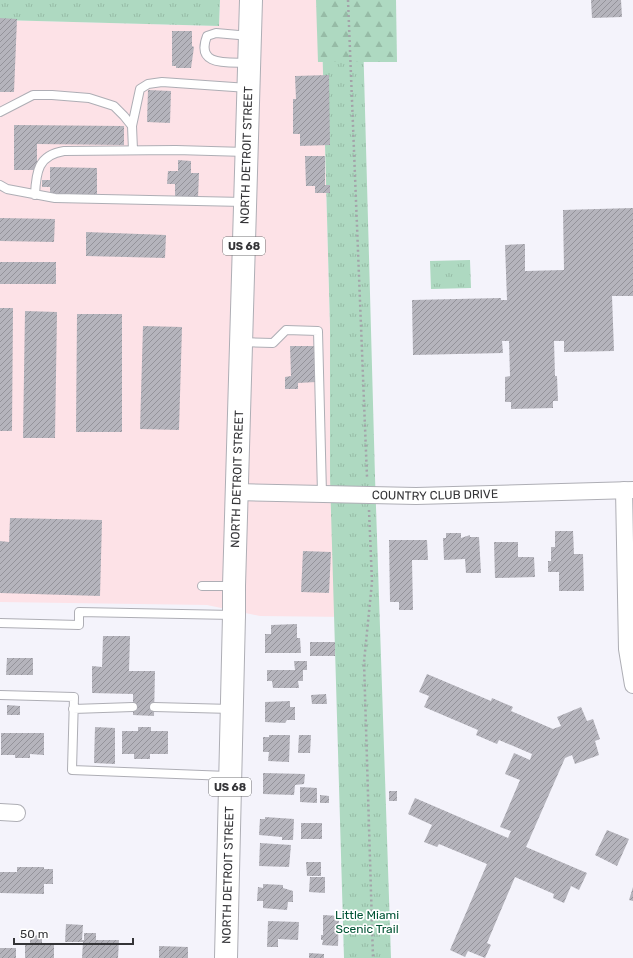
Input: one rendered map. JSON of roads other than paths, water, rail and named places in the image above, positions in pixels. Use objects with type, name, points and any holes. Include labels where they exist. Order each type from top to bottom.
[{"type":"main road","name":"NORTH DETROIT STREET","points":[[226,958],[236,492],[251,0]]},
{"type":"street","name":"COUNTRY CLUB DRIVE","points":[[236,492],[416,496],[628,490]]},
{"type":"street","points":[[628,490],[627,649],[633,685]]},
{"type":"street","points":[[0,812],[17,813]]},
{"type":"lane","points":[[249,63],[217,62],[210,59],[205,53],[203,45],[207,36],[216,33],[250,36]]},
{"type":"lane","points":[[133,150],[132,126],[140,89],[148,84],[162,82],[248,88]]},
{"type":"lane","points":[[0,112],[33,95],[89,98],[114,106],[132,126]]},
{"type":"lane","points":[[35,195],[37,173],[40,166],[45,158],[54,152],[133,150],[246,152]]},
{"type":"lane","points":[[0,185],[7,189],[55,198],[245,202]]},
{"type":"lane","points":[[241,342],[273,343],[286,330],[318,331],[322,494]]},
{"type":"lane","points":[[202,586],[234,586]]},
{"type":"lane","points":[[0,623],[79,625],[79,612],[234,615]]},
{"type":"lane","points":[[0,695],[74,697],[72,770],[230,776]]},
{"type":"lane","points":[[74,709],[133,707]]},
{"type":"lane","points":[[154,707],[232,709]]},
{"type":"park label","name":"Little Miami Scenic Trail","points":[[367,922]]}]
